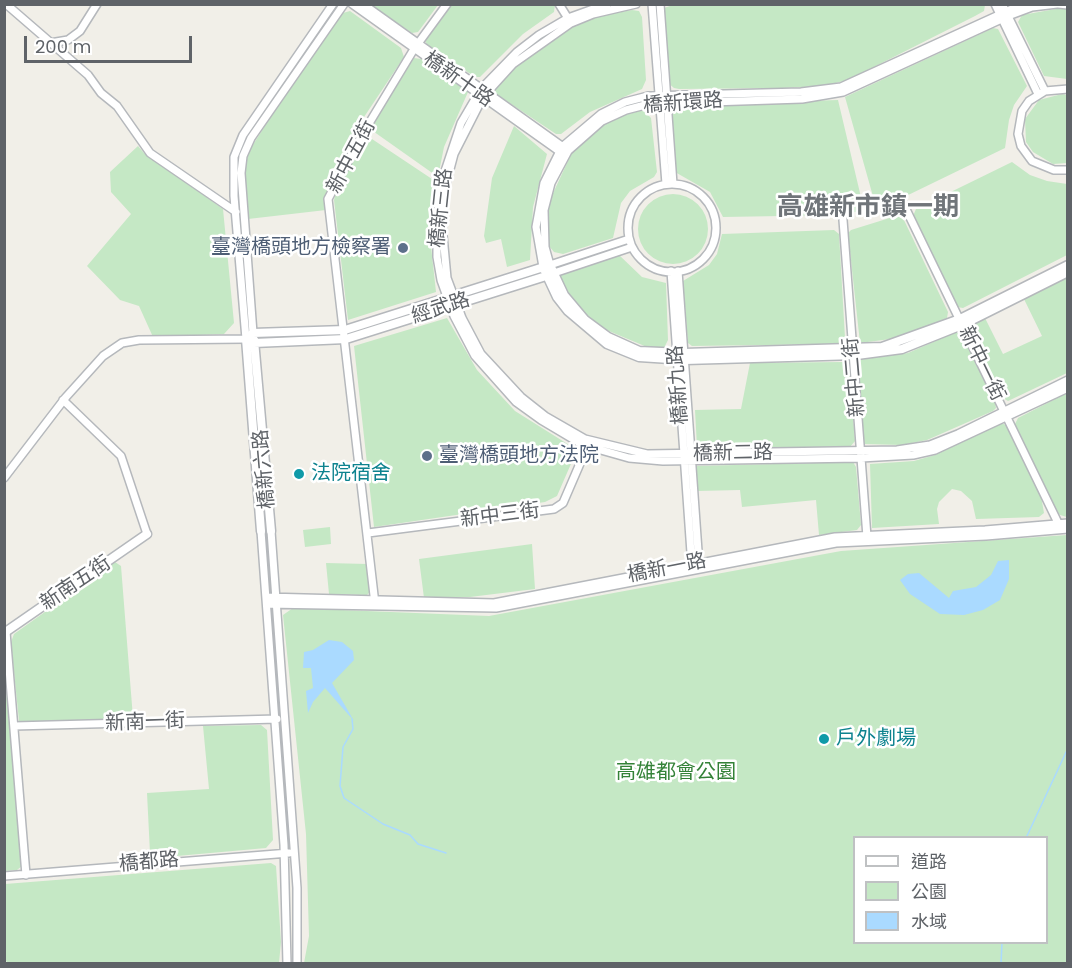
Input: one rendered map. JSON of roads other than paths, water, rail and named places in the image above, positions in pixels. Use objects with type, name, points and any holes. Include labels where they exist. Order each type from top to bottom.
[{"type":"street","points":[[6,4],[88,75],[101,93],[117,106],[150,153],[235,212],[244,211]]},
{"type":"street","points":[[50,43],[68,40],[80,31],[97,4]]},
{"type":"street","name":"橋新六路","points":[[297,963],[294,853],[271,531],[235,212],[233,165],[243,135],[333,4]]},
{"type":"street","points":[[250,341],[253,333],[241,173],[246,147],[344,4]]},
{"type":"street","name":"橋新十路","points":[[352,4],[563,151]]},
{"type":"street","name":"橋新十路","points":[[363,4],[416,47]]},
{"type":"street","name":"新中五街","points":[[375,603],[328,199],[362,135],[416,47],[447,4]]},
{"type":"street","points":[[559,4],[570,20]]},
{"type":"street","name":"橋新三路","points":[[452,302],[443,255],[445,194],[454,154],[482,93],[517,52],[570,20],[607,4]]},
{"type":"street","name":"橋新三路","points":[[570,20],[636,4]]},
{"type":"street","points":[[652,4],[669,184]]},
{"type":"street","points":[[660,4],[662,99]]},
{"type":"street","points":[[995,4],[1003,13],[1042,92]]},
{"type":"street","name":"橋新環路","points":[[1023,4],[867,82],[836,94],[802,99],[662,99],[626,110],[602,121],[563,151],[551,183],[544,210],[548,270],[568,311],[607,344],[639,357],[902,350],[1068,272]]},
{"type":"street","name":"橋新環路","points":[[1003,13],[1058,4],[1068,5]]},
{"type":"street","points":[[1068,89],[1042,92],[1022,111],[1018,134],[1022,146],[1032,161],[1042,167],[1068,170]]},
{"type":"street","points":[[669,184],[685,186],[701,195],[712,210],[715,222],[714,239],[705,257],[688,268],[674,271],[644,262],[632,247],[629,239],[629,218],[638,199],[655,187],[669,184]]},
{"type":"street","name":"新中一街","points":[[903,203],[1062,528]]},
{"type":"street","name":"新中二街","points":[[843,220],[868,538]]},
{"type":"street","name":"經武路","points":[[4,478],[63,400],[103,356],[122,343],[139,340],[250,341],[345,334],[548,270],[629,239]]},
{"type":"street","name":"經武路","points":[[548,270],[632,247]]},
{"type":"street","name":"橋新環路","points":[[961,322],[1068,266]]},
{"type":"street","name":"橋新九路","points":[[674,271],[696,566]]},
{"type":"street","name":"橋新二路","points":[[452,302],[475,356],[501,386],[541,420],[588,444],[647,454],[688,458],[861,455],[909,450],[930,445],[1068,388]]},
{"type":"street","name":"經武路","points":[[253,333],[345,334]]},
{"type":"street","name":"橋新六路","points":[[250,341],[261,531],[277,719],[285,853],[287,963]]},
{"type":"street","name":"橋新二路","points":[[1006,414],[1068,380]]},
{"type":"street","points":[[63,400],[121,456],[147,534]]},
{"type":"street","name":"新中三街","points":[[368,533],[555,508],[563,503],[588,444]]},
{"type":"street","name":"橋新一路","points":[[267,600],[496,608],[835,537],[868,538],[986,533],[1062,528],[1068,523]]},
{"type":"street","name":"新南五街","points":[[5,632],[147,534]]},
{"type":"street","points":[[5,632],[26,875]]},
{"type":"street","name":"新南一街","points":[[14,726],[277,719]]},
{"type":"street","name":"橋都路","points":[[4,876],[294,853]]},
{"type":"water","points":[[1009,560],[1009,579],[1000,600],[983,610],[964,615],[940,614],[910,594],[900,580],[908,574],[919,573],[949,598],[953,591],[976,587],[991,575],[998,561]]},
{"type":"water","points":[[329,640],[342,642],[353,651],[354,660],[332,683],[354,721],[325,688],[313,702],[308,713],[306,691],[313,688],[311,668],[303,668],[304,652],[313,650]]},
{"type":"waterway","points":[[352,719],[353,729],[343,747],[340,786],[344,798],[383,824],[410,835],[418,844],[446,853]]},
{"type":"waterway","points":[[1027,836],[1068,748]]},
{"type":"waterway","points":[[1001,964],[1002,944]]},
{"type":"place","name":"臺灣橋頭地方檢察署","points":[[403,248]]},
{"type":"place","name":"臺灣橋頭地方法院","points":[[427,456]]},
{"type":"place","name":"法院宿舍","points":[[299,474]]},
{"type":"place","name":"戶外劇場","points":[[824,739]]},
{"type":"district","name":"高雄新市鎮一期","points":[[868,208]]},
{"type":"park label","name":"高雄都會公園","points":[[676,773]]}]
